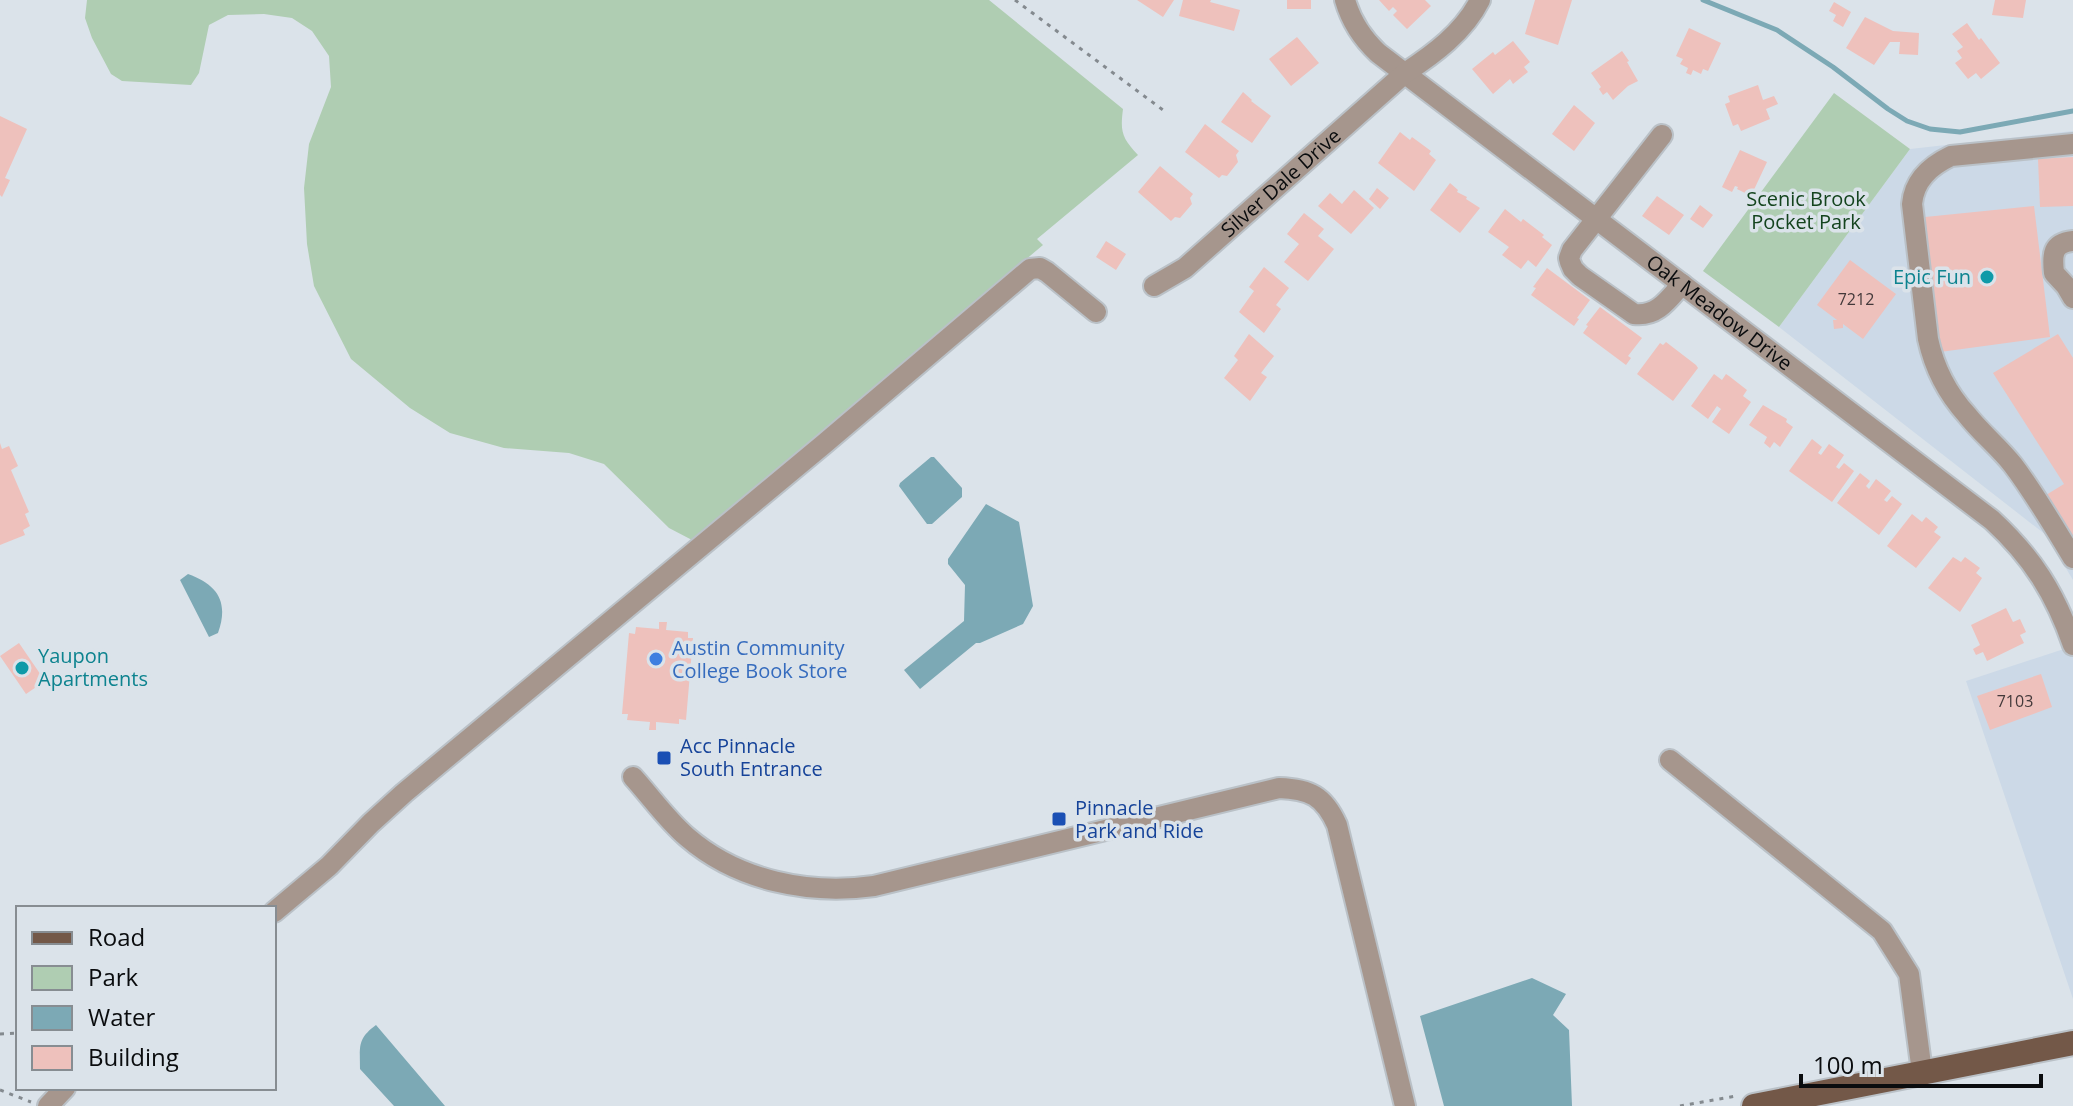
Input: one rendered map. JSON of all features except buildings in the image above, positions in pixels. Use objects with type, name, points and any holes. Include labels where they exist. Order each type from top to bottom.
[{"type":"main road","points":[[1754,1106],[2073,1043]]},
{"type":"street","name":"Oak Meadow Drive","points":[[1345,0],[1350,17],[1378,53],[1992,520],[2038,570],[2061,612],[2073,645]]},
{"type":"street","name":"Silver Dale Drive","points":[[1154,286],[1185,268],[1405,73],[1429,57],[1464,25],[1480,0]]},
{"type":"street","points":[[1662,135],[1595,218],[1569,258],[1580,276],[1628,312],[1640,315],[1657,310],[1682,284]]},
{"type":"street","points":[[2073,144],[1951,156],[1924,173],[1917,182],[1912,204],[1928,339],[1944,382],[1967,415],[2015,468],[2073,558]]},
{"type":"street","points":[[2073,241],[2062,242],[2053,260],[2054,273],[2073,298]]},
{"type":"street","points":[[276,910],[329,866],[404,793],[814,453],[1030,269],[1040,268],[1047,272],[1096,312]]},
{"type":"street","points":[[1670,760],[1882,931],[1909,974],[1922,1072]]},
{"type":"street","points":[[633,777],[677,828],[712,855],[771,880],[833,890],[874,886],[1279,788],[1306,791],[1322,800],[1337,825],[1405,1106]]},
{"type":"street","points":[[48,1106],[63,1090]]},
{"type":"path","points":[[1015,0],[1163,110]]},
{"type":"path","points":[[0,1090],[42,1106]]},
{"type":"shaded area","points":[[2073,131],[2073,580],[2046,535],[1779,327],[1910,149]]},
{"type":"shaded area","points":[[2073,646],[2073,999],[1966,681]]},
{"type":"green space","points":[[87,0],[989,0],[1123,109],[1123,134],[1138,155],[1037,239],[1043,245],[692,540],[669,528],[604,464],[569,453],[504,448],[450,433],[410,408],[351,359],[314,286],[307,244],[304,188],[309,144],[331,87],[329,56],[312,31],[292,18],[264,14],[228,15],[209,25],[199,73],[191,85],[122,81],[111,74],[92,38],[85,18]]},
{"type":"green space","name":"Scenic Brook Pocket Park","points":[[1834,93],[1910,149],[1779,327],[1703,271]]},
{"type":"water","points":[[931,457],[962,488],[962,497],[932,524],[927,524],[899,486]]},
{"type":"water","points":[[986,504],[1019,522],[1033,606],[1023,624],[976,643],[920,689],[904,670],[964,621],[965,585],[948,564],[948,559]]},
{"type":"water","points":[[188,574],[214,589],[221,604],[218,633],[209,637],[180,580]]},
{"type":"water","points":[[1532,978],[1566,994],[1553,1015],[1569,1030],[1572,1106],[1444,1106],[1420,1016]]},
{"type":"water","points":[[376,1025],[445,1106],[394,1106],[360,1069],[361,1044],[365,1035]]},
{"type":"waterway","points":[[1703,0],[1777,30],[1888,109],[1907,121],[1930,129],[1960,132],[2073,111]]},
{"type":"place","name":"Epic Fun","points":[[1987,277]]},
{"type":"place","name":"Austin Community College Book Store","points":[[656,659]]},
{"type":"place","name":"Yaupon Apartments","points":[[22,668]]},
{"type":"place","name":"Acc Pinnacle South Entrance","points":[[664,758]]},
{"type":"place","name":"Pinnacle Park and Ride","points":[[1059,819]]}]
